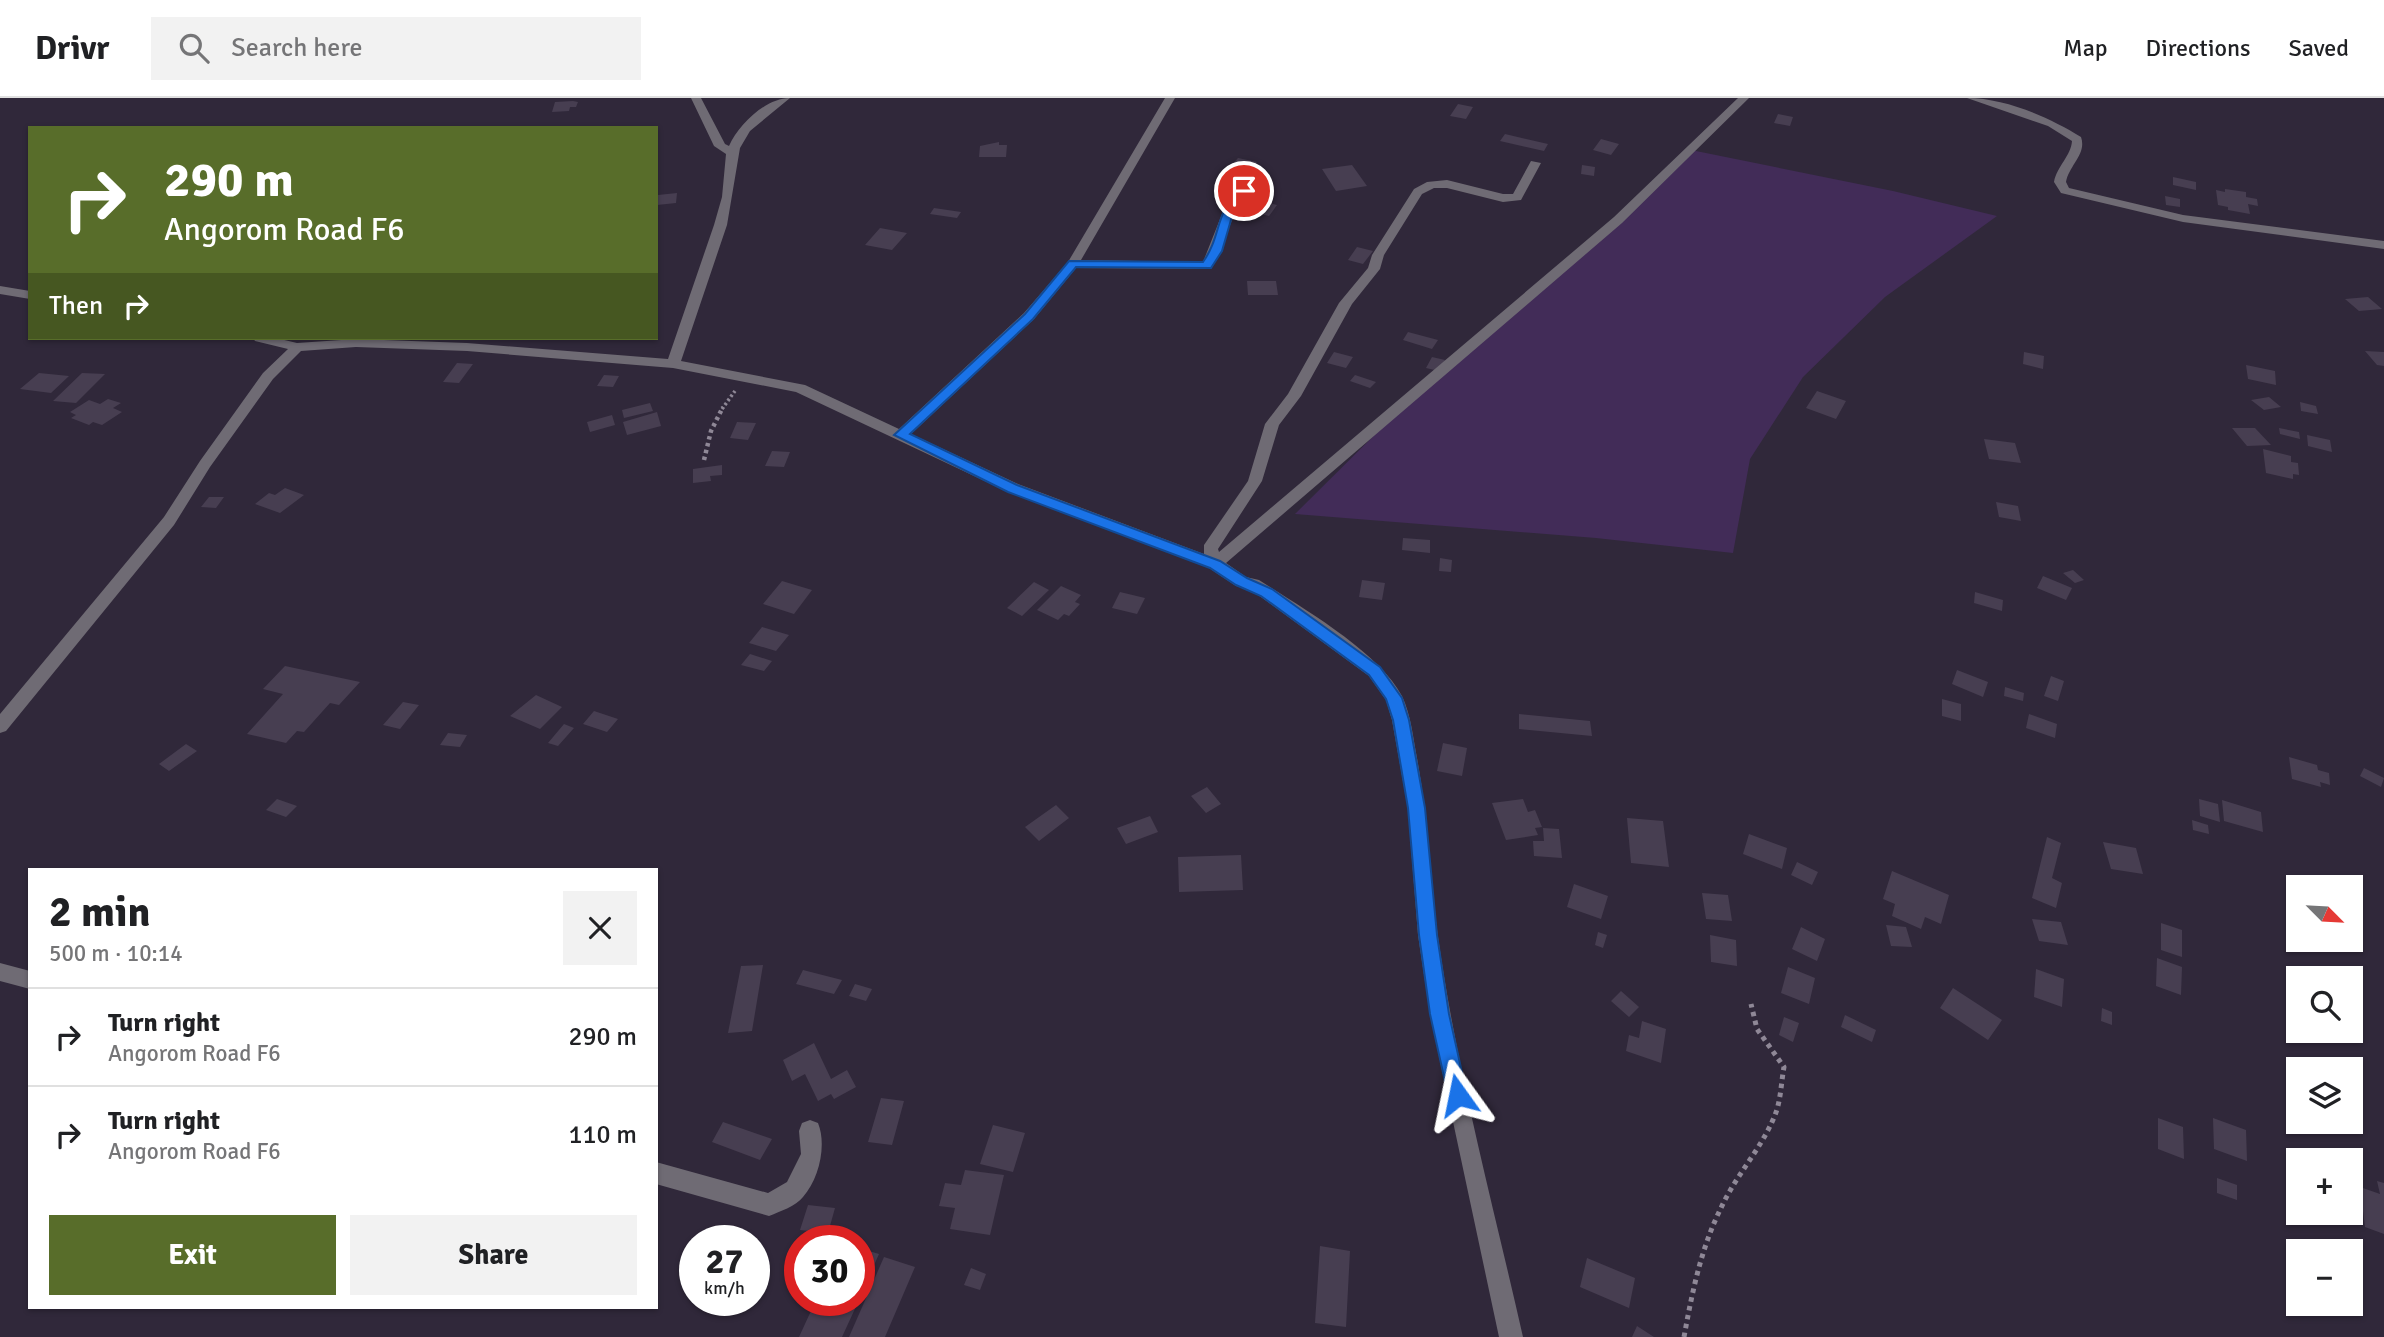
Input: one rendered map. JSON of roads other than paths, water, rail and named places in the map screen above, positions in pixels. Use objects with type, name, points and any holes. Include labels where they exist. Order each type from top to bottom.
[{"type":"street","points":[[696,98],[720,146],[733,153]]},
{"type":"street","points":[[673,364],[703,290],[715,248],[729,193],[733,153],[744,130],[785,98]]},
{"type":"street","points":[[901,435],[1029,316],[1073,264],[1170,98]]},
{"type":"street","points":[[1215,564],[1618,220],[1744,98]]},
{"type":"street","points":[[1972,98],[2052,124],[2077,139],[2079,145],[2075,156],[2066,161],[2060,173],[2060,182],[2065,190],[2135,210],[2199,222],[2384,245]]},
{"type":"street","points":[[1215,564],[1210,548],[1255,481],[1272,424],[1294,396],[1346,303],[1374,269],[1378,255],[1418,192],[1431,186],[1447,184],[1494,196],[1517,197],[1535,163]]},
{"type":"street","points":[[1073,264],[1207,266],[1216,251],[1230,205],[1244,191]]},
{"type":"street","points":[[0,290],[28,295]]},
{"type":"street","points":[[268,340],[297,347],[356,343],[467,348],[673,364],[800,388],[1013,488],[1215,564],[1242,582],[1267,593],[1375,671],[1394,698],[1401,720],[1417,808],[1428,935],[1440,1014],[1511,1337]]},
{"type":"street","points":[[0,726],[169,521],[205,464],[268,376],[297,347]]},
{"type":"street","points":[[0,972],[28,979]]},
{"type":"street","points":[[658,1174],[769,1205],[795,1190],[812,1155],[810,1131]]}]
